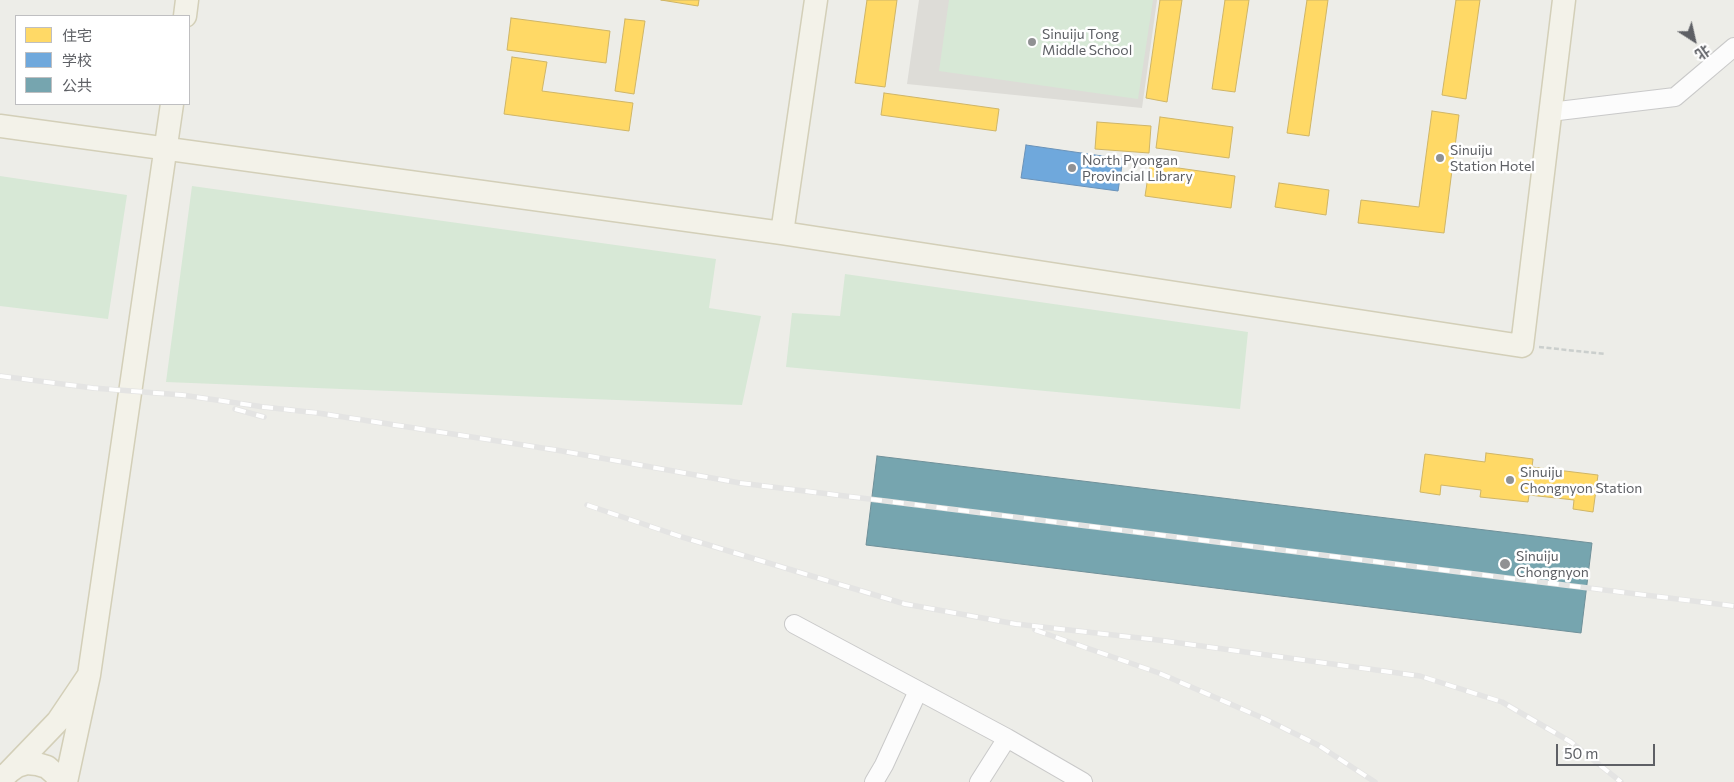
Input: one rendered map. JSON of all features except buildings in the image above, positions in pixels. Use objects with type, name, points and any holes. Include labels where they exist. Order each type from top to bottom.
[{"type":"main road","points":[[185,15],[187,0]]},
{"type":"main road","points":[[782,233],[816,0]]},
{"type":"main road","points":[[0,126],[782,233],[1522,346],[1564,0]]},
{"type":"main road","points":[[66,782],[88,675],[172,105]]},
{"type":"main road","points":[[4,778],[58,721],[88,675]]},
{"type":"main road","points":[[4,778],[17,766],[27,763],[47,767],[60,782]]},
{"type":"street","points":[[1550,112],[1675,97],[1734,47]]},
{"type":"street","points":[[794,624],[1007,738],[1083,782]]},
{"type":"street","points":[[874,782],[884,765],[918,691]]},
{"type":"street","points":[[983,781],[1007,738]]},
{"type":"path","points":[[1522,346],[1605,354]]},
{"type":"shaded area","name":"Sinuiju Tong Middle School","points":[[919,0],[1157,0],[1142,108],[907,84]]},
{"type":"green space","name":"Sinuiju Tong Middle School","points":[[949,0],[1153,0],[1138,99],[939,71]]},
{"type":"green space","points":[[0,176],[127,195],[108,319],[0,306]]},
{"type":"green space","points":[[192,186],[716,259],[709,308],[761,316],[742,405],[166,382]]},
{"type":"green space","points":[[845,274],[1248,332],[1240,409],[786,367],[792,313],[840,316]]},
{"type":"railway","points":[[0,376],[93,388],[182,395],[318,413],[562,451],[740,483],[1734,606]]},
{"type":"railway","points":[[235,409],[264,417]]},
{"type":"railway","points":[[587,505],[682,537],[905,604],[1016,624],[1158,640],[1420,676],[1502,702],[1571,742],[1621,782]]},
{"type":"railway","points":[[1035,630],[1159,673],[1265,719],[1318,745],[1375,782]]},
{"type":"place","name":"Sinuiju Tong Middle School","points":[[1032,42]]},
{"type":"place","name":"Sinuiju Station Hotel","points":[[1440,158]]},
{"type":"place","name":"North Pyongan Provincial Library","points":[[1072,168]]},
{"type":"place","name":"Sinuiju Chongnyon Station","points":[[1510,480]]},
{"type":"place","name":"Sinuiju Chongnyon","points":[[1505,564]]}]
